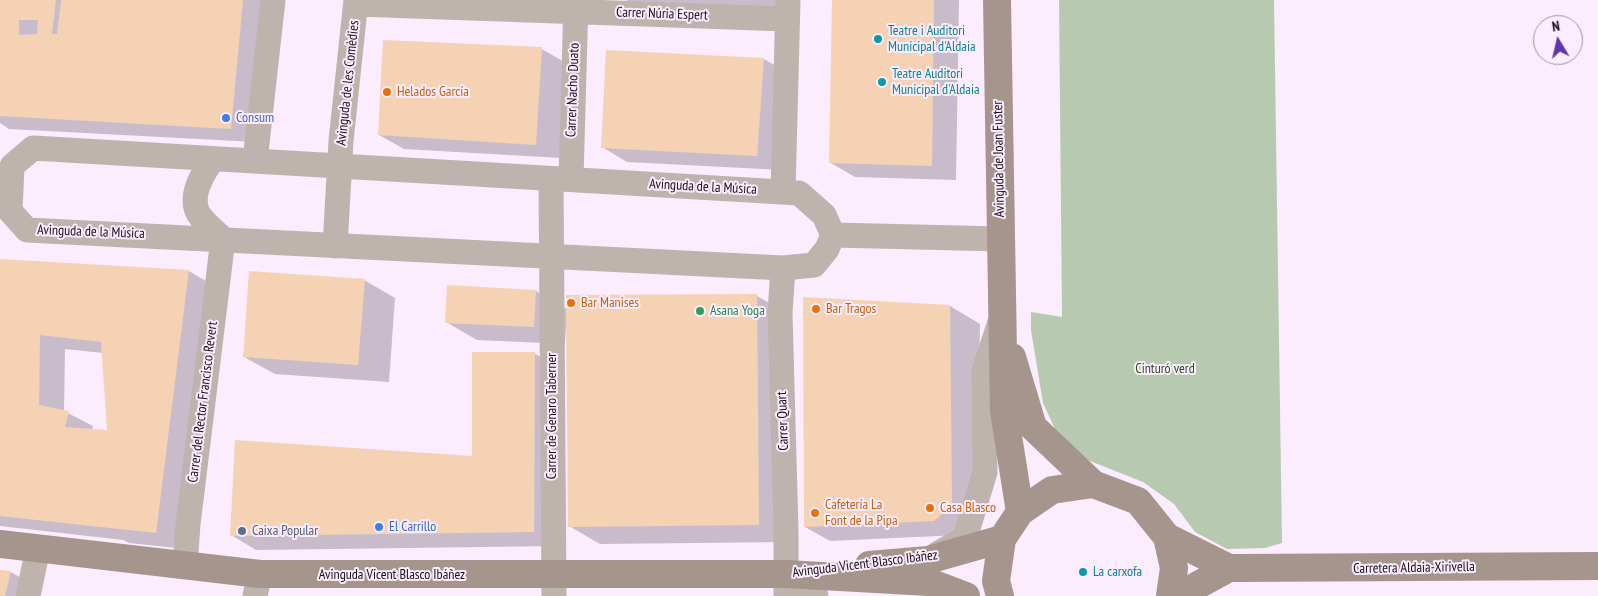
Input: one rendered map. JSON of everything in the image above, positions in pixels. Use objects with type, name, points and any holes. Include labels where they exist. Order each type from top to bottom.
[{"type":"street","points":[[255,161],[273,0]]},
{"type":"street","name":"Avinguda de Joan Fuster","points":[[997,0],[1004,411],[1020,512]]},
{"type":"street","name":"Carrer Núria Espert","points":[[356,2],[788,9]]},
{"type":"street","name":"Avinguda de les Comèdies","points":[[340,166],[356,2]]},
{"type":"street","name":"Carrer Nacho Duato","points":[[561,179],[576,6]]},
{"type":"street","points":[[783,192],[788,9]]},
{"type":"street","name":"Avinguda de la Música","points":[[33,148],[255,161],[800,193],[824,215],[833,236],[827,249],[814,266],[783,268],[27,230],[10,211],[12,166],[33,148]]},
{"type":"street","points":[[213,159],[200,178],[196,198],[198,213],[223,239]]},
{"type":"street","points":[[335,246],[340,166]]},
{"type":"street","points":[[552,256],[561,179]]},
{"type":"street","points":[[833,236],[1001,239]]},
{"type":"street","name":"Carrer del Rector Francisco Revert","points":[[185,566],[189,514],[223,239]]},
{"type":"street","name":"Carrer de Genaro Taberner","points":[[552,256],[554,586]]},
{"type":"street","name":"Carrer Quart","points":[[783,268],[780,313],[786,585]]},
{"type":"street","name":"Avinguda de Joan Fuster","points":[[1001,318],[1033,427],[1093,484]]},
{"type":"street","name":"Avinguda de Joan Fuster","points":[[928,560],[964,538],[985,472],[984,371],[1001,318]]},
{"type":"street","points":[[1000,596],[996,581],[1002,539],[1020,512],[1052,490],[1093,484],[1138,501],[1167,537],[1174,568],[1170,596]]},
{"type":"street","name":"Carretera Aldaia-Xirivella","points":[[1167,537],[1229,568],[1598,566]]},
{"type":"street","name":"Avinguda Vicent Blasco Ibáñez","points":[[786,585],[928,560],[1002,539]]},
{"type":"street","name":"Avinguda Vicent Blasco Ibáñez","points":[[0,544],[185,566],[258,585],[786,585],[929,582],[966,596]]},
{"type":"street","points":[[28,596],[38,548]]},
{"type":"street","name":"Carretera Aldaia-Xirivella","points":[[1178,596],[1229,568]]},
{"type":"street","name":"Avinguda Vicent Blasco Ibáñez","points":[[786,585],[808,595],[816,596]]},
{"type":"green space","name":"Cinturó verd","points":[[1059,0],[1274,0],[1282,543],[1265,548],[1227,549],[1195,532],[1174,504],[1143,482],[1085,459],[1056,431],[1043,403],[1031,330],[1031,312],[1062,317]]},
{"type":"building","points":[[0,0],[56,0],[52,34],[57,34],[61,0],[243,0],[231,129],[0,116]],"holes":[[[19,20],[38,20],[37,34],[19,35]]]},
{"type":"building","name":"Teatre Auditori Municipal d'Aldaia","points":[[832,0],[934,0],[932,166],[829,163]]},
{"type":"building","points":[[383,40],[542,47],[536,145],[378,135]]},
{"type":"building","points":[[606,50],[764,58],[757,156],[601,148]]},
{"type":"building","points":[[0,259],[189,270],[156,533],[0,516]],"holes":[[[40,335],[101,342],[107,430],[65,427],[69,411],[39,405]]]},
{"type":"building","points":[[249,271],[365,279],[358,365],[243,357]]},
{"type":"building","points":[[447,285],[536,290],[534,327],[445,323]]},
{"type":"building","points":[[757,294],[759,525],[568,527],[566,295]]},
{"type":"building","points":[[803,297],[950,305],[952,505],[934,521],[804,527]]},
{"type":"building","points":[[472,352],[535,352],[534,532],[230,536],[235,440],[472,456]]},
{"type":"building","points":[[0,570],[11,571],[5,596],[0,596]]},
{"type":"place","name":"Teatre i Auditori Municipal d'Aldaia","points":[[878,39]]},
{"type":"place","name":"Teatre Auditori Municipal d'Aldaia","points":[[882,82]]},
{"type":"place","name":"Helados García","points":[[387,92]]},
{"type":"place","name":"Consum","points":[[226,118]]},
{"type":"place","name":"Bar Manises","points":[[571,303]]},
{"type":"place","name":"Bar Tragos","points":[[816,309]]},
{"type":"place","name":"Asana Yoga","points":[[700,311]]},
{"type":"place","name":"Casa Blasco","points":[[930,508]]},
{"type":"place","name":"Cafetería La Font de la Pipa","points":[[815,513]]},
{"type":"place","name":"El Carrillo","points":[[379,527]]},
{"type":"place","name":"Caixa Popular","points":[[242,531]]},
{"type":"place","name":"La carxofa","points":[[1083,572]]}]
